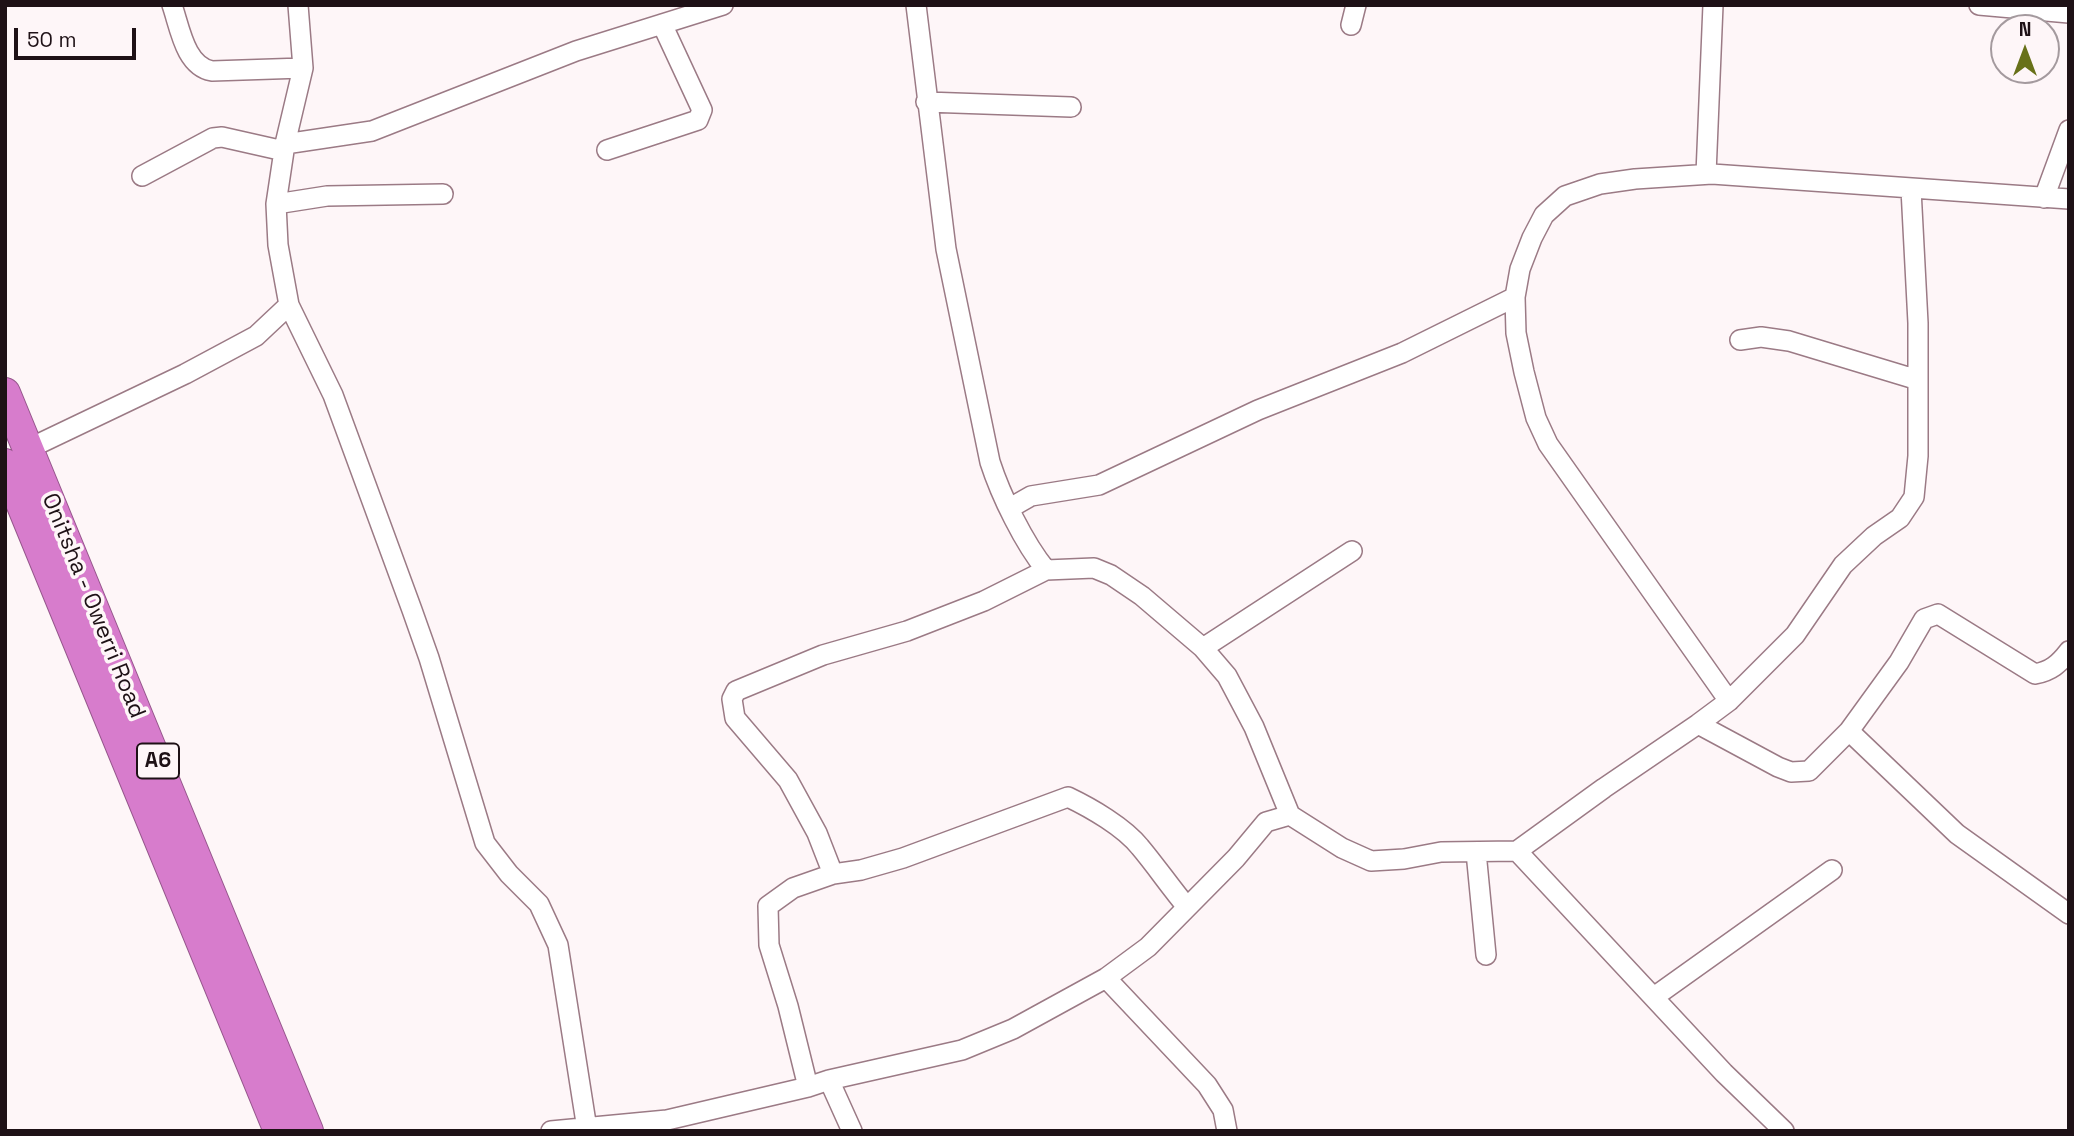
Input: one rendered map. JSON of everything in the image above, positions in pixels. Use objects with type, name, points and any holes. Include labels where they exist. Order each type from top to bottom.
[{"type":"highway","name":"Onitsha - Owerri Road","points":[[5,393],[17,456],[279,1131]]},
{"type":"highway","name":"Onitsha - Owerri Road","points":[[17,456],[308,1131]]},
{"type":"street","points":[[172,5],[188,51],[203,69],[303,68]]},
{"type":"street","points":[[298,5],[303,68],[285,147],[276,204],[278,245],[289,306],[332,395],[425,646],[485,843],[509,874],[540,904],[558,944],[587,1129]]},
{"type":"street","points":[[142,176],[213,138],[222,137],[285,147],[372,131],[576,51],[723,5]]},
{"type":"street","points":[[916,5],[926,102],[951,276],[990,463],[1035,558],[1045,570]]},
{"type":"street","points":[[1351,25],[1356,5]]},
{"type":"street","points":[[1706,174],[1713,5]]},
{"type":"street","points":[[1979,5],[2069,13]]},
{"type":"street","points":[[607,150],[698,120],[702,110],[662,24]]},
{"type":"street","points":[[926,102],[1071,107]]},
{"type":"street","points":[[2043,198],[2069,130]]},
{"type":"street","points":[[1729,701],[1548,443],[1536,418],[1516,333],[1515,297],[1520,269],[1544,215],[1565,196],[1600,184],[1635,178],[1706,174],[2069,199]]},
{"type":"street","points":[[833,874],[817,833],[788,780],[735,718],[732,699],[736,691],[823,655],[907,631],[984,601],[1045,570],[1094,568],[1111,575],[1142,596],[1203,648],[1227,676],[1272,768],[1290,815],[1342,848],[1371,861],[1404,859],[1441,852],[1517,851],[1729,701],[1795,635],[1843,565],[1874,536],[1899,518],[1914,497],[1918,456],[1918,323],[1911,189]]},
{"type":"street","points":[[276,204],[327,196],[443,194]]},
{"type":"street","points":[[1010,508],[1031,496],[1099,485],[1258,410],[1402,353],[1515,297]]},
{"type":"street","points":[[17,456],[220,355],[256,335],[289,306]]},
{"type":"street","points":[[1740,340],[1762,337],[1789,341],[1918,380]]},
{"type":"street","points":[[1203,648],[1352,551]]},
{"type":"street","points":[[1698,724],[1791,772],[1810,771],[1849,731],[1899,662],[1924,619],[1938,614],[2035,674],[2048,671],[2061,663],[2069,651]]},
{"type":"street","points":[[1849,731],[1957,834],[2069,914]]},
{"type":"street","points":[[808,1087],[788,1006],[769,945],[768,906],[793,888],[833,874],[861,870],[903,858],[1068,797],[1107,820],[1139,845],[1187,907]]},
{"type":"street","points":[[551,1131],[667,1120],[962,1050],[1013,1029],[1106,978],[1148,947],[1236,858],[1266,822],[1290,815]]},
{"type":"street","points":[[1517,851],[1724,1073],[1784,1131]]},
{"type":"street","points":[[1476,852],[1486,954]]},
{"type":"street","points":[[1654,997],[1832,870]]},
{"type":"street","points":[[1106,978],[1207,1085],[1223,1110],[1227,1131]]},
{"type":"street","points":[[829,1080],[852,1131]]}]
